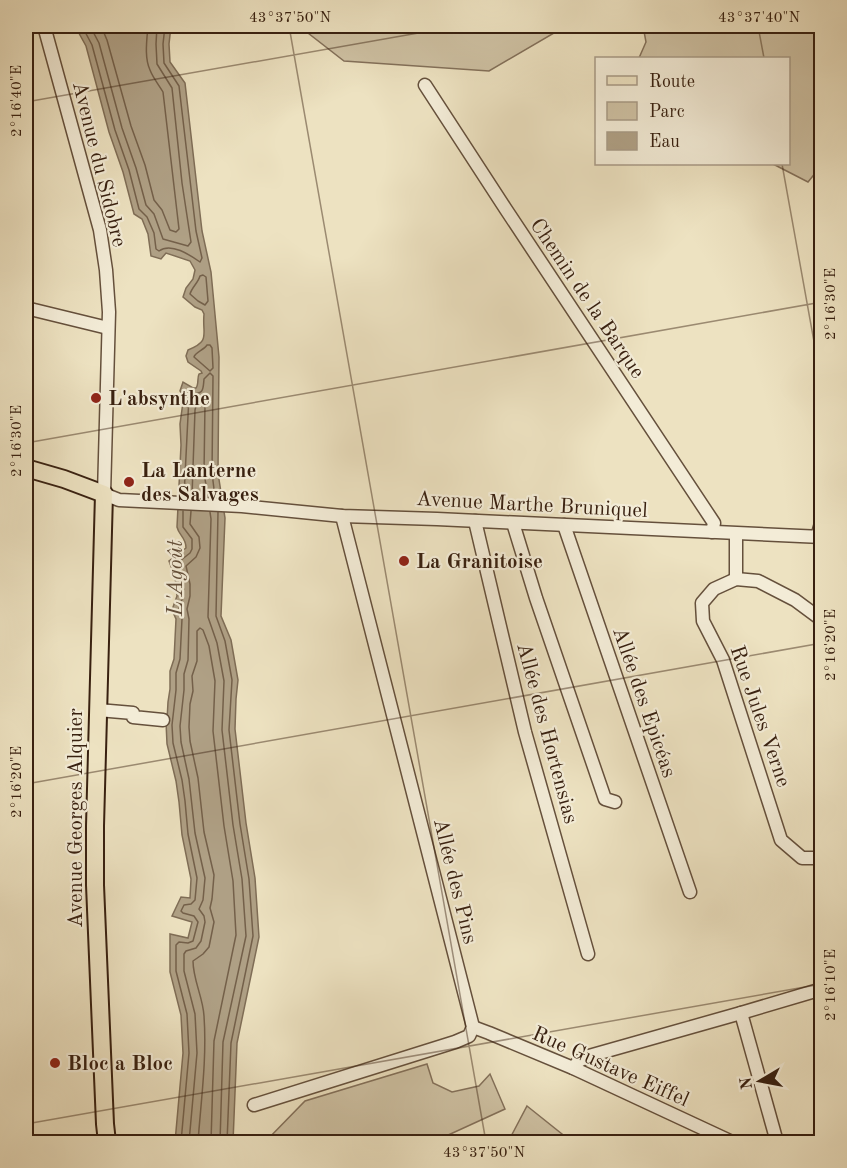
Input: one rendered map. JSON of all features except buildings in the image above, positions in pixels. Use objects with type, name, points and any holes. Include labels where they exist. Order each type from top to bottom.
[{"type":"main road","points":[[26,468],[104,494]]},
{"type":"main road","name":"Avenue Georges Alquier","points":[[104,494],[95,885],[107,1143]]},
{"type":"street","name":"Avenue du Sidobre","points":[[44,26],[100,230],[106,270],[109,312],[104,494]]},
{"type":"street","name":"Chemin de la Barque","points":[[425,85],[714,523],[712,532]]},
{"type":"street","points":[[26,308],[108,328]]},
{"type":"street","name":"Avenue Marthe Bruniquel","points":[[104,494],[119,500],[242,506],[342,516],[820,537]]},
{"type":"street","name":"Allée des Pins","points":[[342,516],[473,1028]]},
{"type":"street","points":[[820,537],[822,520]]},
{"type":"street","name":"Allée des Hortensias","points":[[475,521],[525,732],[588,954]]},
{"type":"street","points":[[513,523],[536,598],[605,799],[615,802]]},
{"type":"street","name":"Allée des Epicéas","points":[[564,525],[690,892]]},
{"type":"street","points":[[736,534],[736,579],[758,581],[795,600],[822,620]]},
{"type":"street","name":"Rue Jules Verne","points":[[736,579],[714,589],[702,603],[703,621],[723,660],[782,840],[802,858],[822,858]]},
{"type":"street","points":[[98,710],[133,713],[133,717],[163,720]]},
{"type":"street","points":[[573,1068],[579,1061],[589,1056],[822,988]]},
{"type":"street","points":[[741,1013],[777,1143]]},
{"type":"street","points":[[254,1105],[455,1042],[469,1036],[473,1028]]},
{"type":"street","name":"Rue Gustave Eiffel","points":[[473,1028],[573,1068],[732,1143]]},
{"type":"green space","points":[[299,26],[566,26],[489,71],[344,61]]},
{"type":"green space","points":[[643,26],[821,26],[821,166],[808,182],[775,165],[790,165],[790,57],[639,57],[646,42]]},
{"type":"green space","points":[[427,1064],[433,1083],[452,1092],[479,1086],[490,1074],[505,1109],[433,1142],[265,1142],[305,1101]]},
{"type":"green space","points":[[527,1106],[572,1142],[508,1142]]},
{"type":"water","points":[[75,26],[171,26],[170,62],[185,83],[202,231],[211,272],[219,357],[218,473],[225,518],[221,616],[231,640],[238,680],[235,729],[255,878],[259,937],[237,1043],[233,1142],[175,1142],[183,1053],[181,1015],[170,972],[170,934],[188,938],[192,922],[172,916],[181,897],[190,898],[191,879],[182,835],[176,781],[167,744],[166,722],[170,671],[174,659],[176,619],[172,610],[177,596],[175,577],[169,561],[186,548],[185,541],[177,527],[180,424],[183,402],[180,391],[183,382],[196,388],[199,374],[202,373],[188,362],[186,356],[188,350],[203,340],[204,314],[202,310],[183,297],[193,279],[195,270],[190,261],[166,253],[161,259],[151,256],[148,234],[142,219],[134,214],[86,46]]},
{"type":"place","name":"L'absynthe","points":[[96,398]]},
{"type":"place","name":"La Lanterne des Salvages","points":[[129,482]]},
{"type":"place","name":"La Granitoise","points":[[404,561]]},
{"type":"place","name":"Bloc a Bloc","points":[[55,1063]]},
{"type":"water label","name":"L'Agoût","points":[[174,578]]}]
